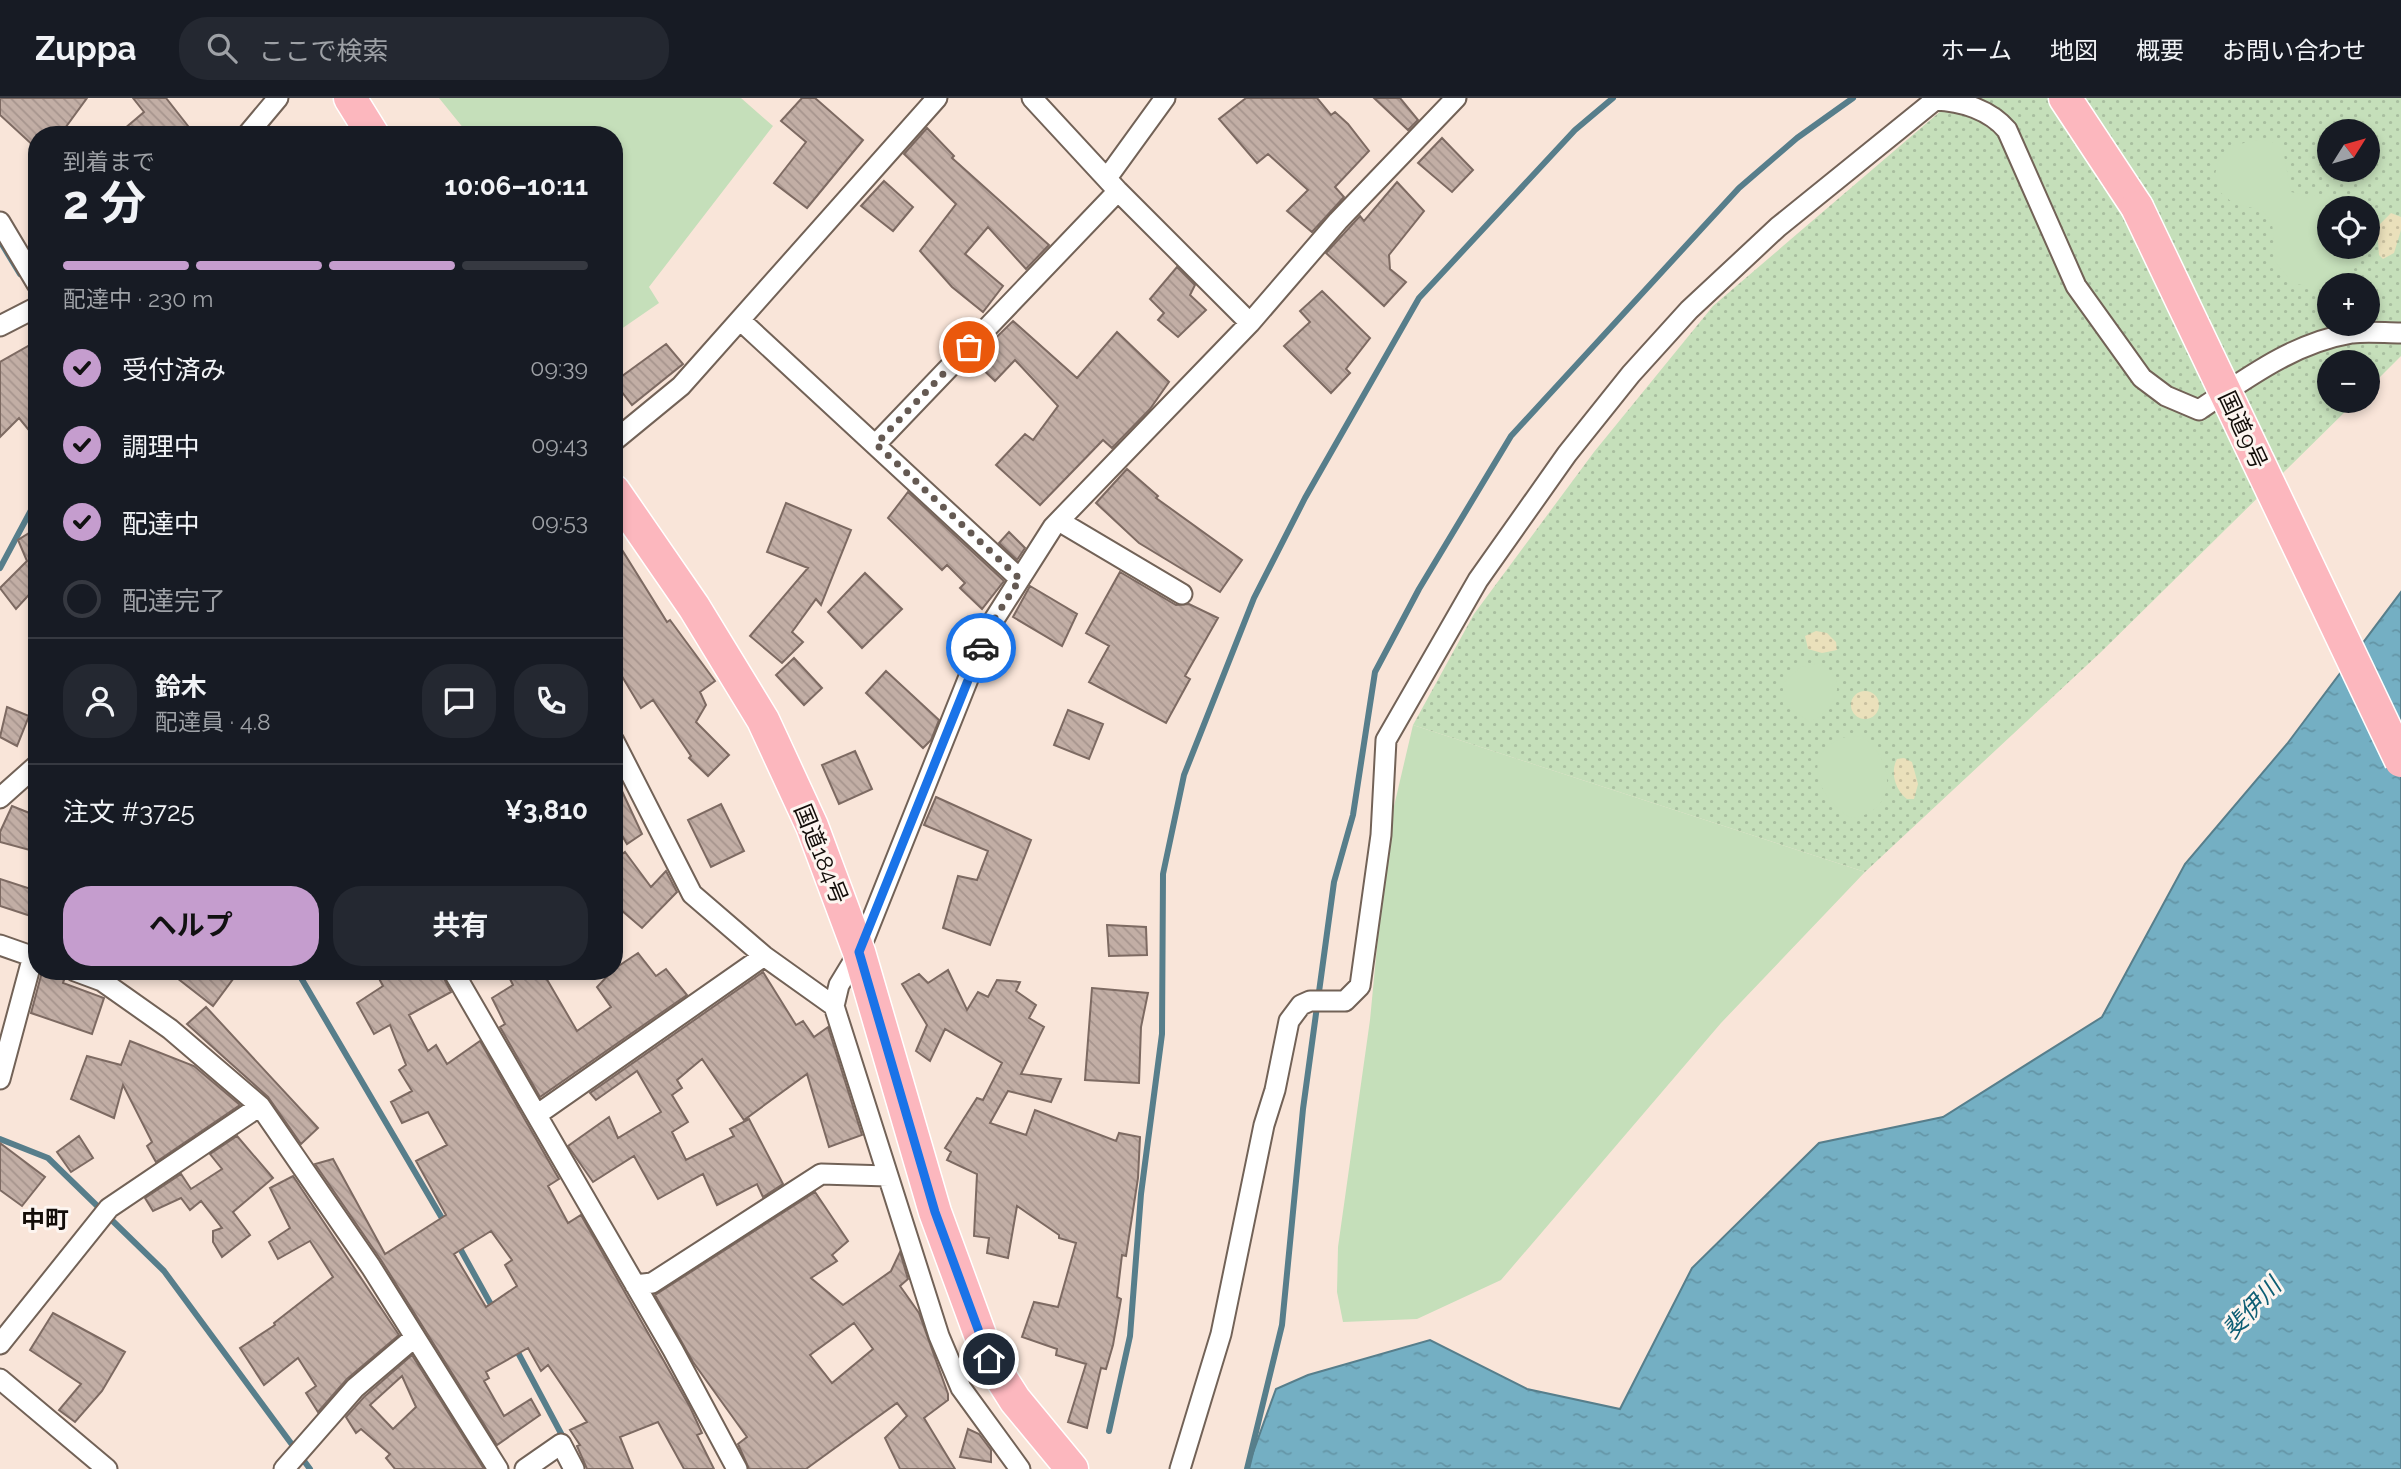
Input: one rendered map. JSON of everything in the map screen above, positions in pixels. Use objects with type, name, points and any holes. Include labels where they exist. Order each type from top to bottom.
[{"type":"highway","points":[[349,98],[367,126]]},
{"type":"highway","points":[[2064,98],[2137,207]]},
{"type":"highway","name":"国道9号","points":[[2086,98],[2401,761]]},
{"type":"highway","name":"国道184号","points":[[623,504],[694,607],[763,720],[812,826],[859,952],[935,1212],[989,1359],[1008,1392],[1048,1444],[1072,1469]]},
{"type":"street","points":[[255,126],[278,98]]},
{"type":"street","points":[[623,434],[681,386],[937,98]]},
{"type":"street","points":[[1032,98],[1112,184],[1250,323]]},
{"type":"street","points":[[876,444],[1112,184],[1165,98]]},
{"type":"street","points":[[1020,1469],[961,1388],[939,1336],[834,1006],[839,985],[859,952],[988,629],[1059,521],[1250,323],[1338,220],[1456,98]]},
{"type":"street","points":[[1180,1469],[1222,1334],[1264,1125],[1275,1090],[1289,1021],[1301,1005],[1345,1001],[1360,986],[1381,835],[1386,740],[1478,580],[1567,454],[1631,374],[1689,310],[1778,227],[1935,100],[1949,100],[1994,115],[2007,130],[2076,286],[2142,378],[2166,396],[2199,410],[2276,359],[2315,342],[2354,333],[2401,332]]},
{"type":"street","points":[[0,222],[28,269]]},
{"type":"street","points":[[0,326],[28,312]]},
{"type":"street","points":[[740,320],[1020,579]]},
{"type":"street","points":[[1059,521],[1182,594]]},
{"type":"street","points":[[623,759],[692,894],[764,956],[834,1006]]},
{"type":"street","points":[[0,798],[28,773]]},
{"type":"street","points":[[0,945],[28,955]]},
{"type":"street","points":[[537,1114],[764,956]]},
{"type":"street","points":[[0,1079],[28,980]]},
{"type":"street","points":[[99,980],[170,1029],[260,1106],[415,1337],[498,1469]]},
{"type":"street","points":[[458,980],[635,1285],[737,1469]]},
{"type":"street","points":[[0,1344],[109,1208],[260,1106]]},
{"type":"street","points":[[635,1285],[652,1283],[821,1174],[888,1176]]},
{"type":"street","points":[[284,1469],[355,1388],[415,1337]]},
{"type":"street","points":[[0,1379],[107,1469]]},
{"type":"street","points":[[525,1469],[561,1444],[574,1469]]},
{"type":"green space","points":[[439,98],[741,98],[773,126],[649,287],[659,303],[623,328],[623,126],[462,126]]},
{"type":"green space","points":[[1956,98],[2401,98],[2401,356],[2380,377],[2380,350],[2317,350],[2317,413],[2344,413],[2100,653],[1865,872],[1413,725],[1474,614],[1594,452],[1713,306]]},
{"type":"green space","points":[[2267,138],[2283,150],[2291,192],[2327,196],[2317,196],[2317,259],[2362,259],[2359,265],[2348,273],[2317,273],[2317,287],[2294,284],[2276,263],[2272,222],[2262,210],[2234,204],[2220,192],[2215,174],[2220,157],[2230,146]]},
{"type":"green space","points":[[1819,663],[1835,677],[1836,694],[1827,710],[1810,722],[1783,704],[1783,683],[1801,667]]},
{"type":"green space","points":[[1413,725],[1865,872],[1721,1023],[1501,1280],[1417,1319],[1343,1322],[1337,1292],[1338,1247],[1370,1020],[1388,832]]},
{"type":"green space","points":[[1849,736],[1863,737],[1874,747],[1886,771],[1887,784],[1878,806],[1867,814],[1851,818],[1828,798],[1818,774],[1818,762],[1823,751],[1833,742]]},
{"type":"sand","points":[[2391,213],[2401,217],[2401,230],[2394,253],[2383,259],[2380,256],[2380,224]]},
{"type":"sand","points":[[1816,631],[1827,633],[1836,642],[1837,650],[1822,653],[1808,649],[1805,636]]},
{"type":"sand","points":[[1865,691],[1875,695],[1879,705],[1875,715],[1865,719],[1855,715],[1851,705],[1855,695]]},
{"type":"sand","points":[[1904,758],[1912,762],[1918,784],[1914,799],[1907,799],[1899,791],[1895,780],[1897,759]]},
{"type":"water","name":"斐伊川","points":[[2401,592],[2401,1469],[1247,1469],[1276,1389],[1308,1375],[1430,1340],[1527,1389],[1620,1409],[1692,1268],[1819,1143],[1943,1117],[2102,1017],[2185,864],[2287,744]]},
{"type":"building","points":[[0,98],[87,98],[67,126],[28,126],[28,141],[0,115]]},
{"type":"building","points":[[133,98],[166,98],[188,126],[128,126],[144,112]]},
{"type":"building","points":[[802,98],[815,98],[863,140],[807,208],[774,183],[806,142],[781,121]]},
{"type":"building","points":[[1246,98],[1317,98],[1331,115],[1335,112],[1348,124],[1369,151],[1335,187],[1344,197],[1312,232],[1287,211],[1308,190],[1268,154],[1257,163],[1219,119]]},
{"type":"building","points":[[1374,98],[1400,98],[1418,120],[1408,130]]},
{"type":"building","points":[[927,128],[954,156],[952,158],[1049,245],[1026,269],[988,227],[965,254],[1003,286],[983,312],[952,287],[920,251],[956,204],[904,154]]},
{"type":"building","points":[[1442,138],[1473,170],[1452,192],[1418,163]]},
{"type":"building","points":[[884,181],[913,207],[893,231],[861,206]]},
{"type":"building","points":[[1397,182],[1424,211],[1389,255],[1390,269],[1406,282],[1384,306],[1326,253],[1360,216],[1364,221]]},
{"type":"building","points":[[1177,267],[1195,285],[1190,295],[1206,310],[1178,337],[1158,320],[1164,313],[1150,299]]},
{"type":"building","points":[[1322,291],[1370,338],[1346,369],[1350,373],[1331,393],[1284,346],[1310,322],[1300,311]]},
{"type":"building","points":[[1013,321],[1077,378],[1117,332],[1169,382],[1150,409],[1112,448],[1103,440],[1040,505],[996,465],[1025,434],[1033,440],[1058,406],[1015,360],[995,381],[973,360]]},
{"type":"building","points":[[666,344],[683,364],[632,405],[623,394],[623,375]]},
{"type":"building","points":[[28,346],[28,429],[19,418],[0,437],[0,362]]},
{"type":"building","points":[[1127,469],[1158,496],[1156,498],[1242,560],[1220,592],[1139,543],[1096,503]]},
{"type":"building","points":[[908,492],[1004,581],[982,609],[960,588],[965,583],[947,565],[942,570],[888,518]]},
{"type":"building","points":[[786,503],[851,530],[821,605],[816,599],[792,632],[803,642],[782,663],[750,636],[808,568],[767,552]]},
{"type":"building","points":[[1009,532],[1025,548],[1017,560],[999,543]]},
{"type":"building","points":[[28,534],[28,596],[16,609],[0,588],[27,561],[18,540]]},
{"type":"building","points":[[623,551],[667,622],[670,620],[715,681],[700,692],[706,705],[696,722],[729,755],[708,776],[689,758],[691,756],[653,700],[641,708],[623,678]]},
{"type":"building","points":[[1120,572],[1176,605],[1189,604],[1218,618],[1185,676],[1190,679],[1166,723],[1089,682],[1109,646],[1086,633]]},
{"type":"building","points":[[865,573],[902,609],[862,648],[828,612]]},
{"type":"building","points":[[1030,586],[1077,614],[1062,646],[1013,617]]},
{"type":"building","points":[[794,658],[822,688],[804,705],[776,675]]},
{"type":"building","points":[[886,671],[939,720],[931,740],[923,748],[866,693]]},
{"type":"building","points":[[7,707],[28,716],[17,746],[0,737]]},
{"type":"building","points":[[1068,710],[1103,724],[1089,759],[1054,745]]},
{"type":"building","points":[[855,751],[872,789],[839,804],[822,765]]},
{"type":"building","points":[[623,793],[642,834],[627,844],[623,837]]},
{"type":"building","points":[[936,797],[1031,840],[990,945],[943,928],[958,876],[977,880],[988,851],[924,825]]},
{"type":"building","points":[[721,804],[744,851],[711,867],[688,820]]},
{"type":"building","points":[[12,806],[28,812],[28,850],[0,842],[0,832]]},
{"type":"building","points":[[625,852],[651,887],[666,871],[677,892],[642,928],[623,912]]},
{"type":"building","points":[[0,879],[28,888],[28,915],[0,906]]},
{"type":"building","points":[[1107,925],[1146,927],[1147,955],[1109,956]]},
{"type":"building","points":[[638,953],[656,976],[666,969],[687,995],[540,1097],[500,1027],[505,1024],[492,998],[513,985],[510,980],[547,980],[577,1031],[611,1007],[597,987],[604,980],[623,980],[623,963]]},
{"type":"building","points":[[948,970],[967,1010],[978,992],[988,997],[997,980],[1020,982],[1016,991],[1036,1005],[1029,1018],[1044,1027],[1021,1074],[1061,1079],[1051,1102],[1008,1091],[990,1123],[1026,1135],[1035,1110],[1116,1141],[1119,1133],[1140,1137],[1138,1178],[1126,1256],[1122,1255],[1117,1297],[1121,1299],[1113,1345],[1106,1369],[1101,1368],[1087,1428],[1068,1422],[1086,1364],[1056,1355],[1057,1349],[1022,1337],[1034,1302],[1058,1307],[1076,1243],[1059,1238],[1059,1235],[1017,1206],[1008,1258],[987,1253],[989,1238],[974,1236],[977,1174],[947,1160],[951,1152],[945,1148],[977,1098],[983,1100],[1002,1063],[945,1029],[930,1061],[916,1051],[927,1025],[902,984],[919,974],[928,983]]},
{"type":"building","points":[[763,972],[796,1025],[803,1021],[814,1037],[828,1027],[862,1135],[829,1147],[807,1074],[744,1120],[702,1059],[677,1080],[682,1088],[672,1095],[688,1122],[672,1132],[686,1160],[734,1136],[730,1129],[749,1119],[783,1184],[763,1197],[757,1184],[717,1205],[703,1174],[658,1199],[634,1156],[593,1182],[568,1146],[609,1117],[618,1138],[661,1112],[637,1071],[596,1100],[590,1093]]},
{"type":"building","points":[[40,980],[64,980],[63,983],[104,998],[92,1034],[31,1013]]},
{"type":"building","points":[[180,980],[232,980],[213,1006]]},
{"type":"building","points":[[380,980],[445,980],[451,992],[409,1015],[428,1051],[436,1045],[447,1064],[480,1041],[559,1179],[548,1186],[568,1223],[581,1215],[690,1407],[702,1433],[697,1435],[714,1469],[684,1469],[658,1422],[620,1437],[633,1469],[587,1469],[577,1446],[580,1445],[570,1430],[587,1422],[548,1365],[541,1371],[528,1348],[486,1372],[489,1378],[484,1381],[504,1416],[531,1399],[540,1415],[497,1445],[381,1260],[315,1164],[333,1159],[385,1254],[446,1215],[416,1161],[447,1145],[428,1112],[402,1123],[391,1102],[412,1091],[399,1070],[406,1065],[390,1025],[374,1034],[357,1003],[383,986]],"holes":[[[491,1231],[512,1260],[505,1265],[517,1286],[486,1307],[454,1254]]]},
{"type":"building","points":[[1092,988],[1148,993],[1141,1027],[1139,1083],[1085,1080]]},
{"type":"building","points":[[206,1007],[318,1128],[301,1144],[268,1097],[187,1024]]},
{"type":"building","points":[[130,1041],[194,1066],[240,1105],[156,1162],[147,1146],[152,1142],[123,1085],[114,1118],[71,1099],[87,1056],[121,1065]]},
{"type":"building","points":[[79,1136],[93,1158],[71,1172],[57,1152]]},
{"type":"building","points":[[237,1136],[273,1178],[233,1212],[250,1235],[222,1257],[213,1242],[213,1231],[222,1228],[201,1201],[190,1210],[181,1198],[153,1211],[145,1198],[181,1174],[191,1189],[222,1169],[210,1154]]},
{"type":"building","points":[[0,1143],[45,1177],[22,1206],[0,1190]]},
{"type":"building","points":[[293,1176],[399,1335],[347,1379],[318,1412],[306,1393],[316,1386],[298,1358],[264,1385],[240,1348],[275,1325],[274,1323],[333,1277],[310,1241],[278,1259],[269,1242],[290,1228],[270,1188]]},
{"type":"building","points":[[815,1192],[848,1241],[832,1255],[837,1261],[811,1278],[843,1305],[891,1271],[900,1252],[908,1279],[900,1286],[919,1313],[948,1394],[948,1400],[924,1418],[955,1469],[900,1469],[885,1438],[907,1416],[897,1403],[806,1469],[749,1469],[738,1444],[747,1437],[693,1362],[655,1295]],"holes":[[[854,1323],[873,1349],[832,1383],[810,1355]]]},
{"type":"building","points":[[53,1313],[125,1352],[102,1391],[75,1422],[59,1410],[81,1384],[30,1350]]},
{"type":"building","points":[[412,1355],[484,1469],[395,1469],[386,1458],[390,1454],[361,1429],[356,1433],[346,1417],[364,1397]],"holes":[[[402,1376],[416,1407],[393,1429],[370,1405]]]},
{"type":"building","points":[[968,1429],[979,1434],[991,1450],[991,1462],[960,1457]]},
{"type":"waterway","points":[[1109,1431],[1130,1336],[1141,1194],[1162,1034],[1163,874],[1184,775],[1254,598],[1305,498],[1419,298],[1575,130],[1613,98]]},
{"type":"waterway","points":[[1247,1469],[1282,1325],[1303,1109],[1334,882],[1353,815],[1375,672],[1419,589],[1511,436],[1739,188],[1797,138],[1853,98]]},
{"type":"waterway","points":[[0,241],[20,274]]},
{"type":"waterway","points":[[0,568],[28,516]]},
{"type":"waterway","points":[[302,980],[446,1225]]},
{"type":"waterway","points":[[0,1139],[48,1158],[164,1271],[310,1469]]},
{"type":"waterway","points":[[457,1243],[494,1310]]},
{"type":"waterway","points":[[515,1347],[564,1439]]},
{"type":"way so far","points":[[969,347],[876,444],[1020,579],[988,629],[981,648]]},
{"type":"district","name":"中町","points":[[45,1220]]},
{"type":"route","points":[[981,648],[859,952],[935,1212],[989,1359]]}]
